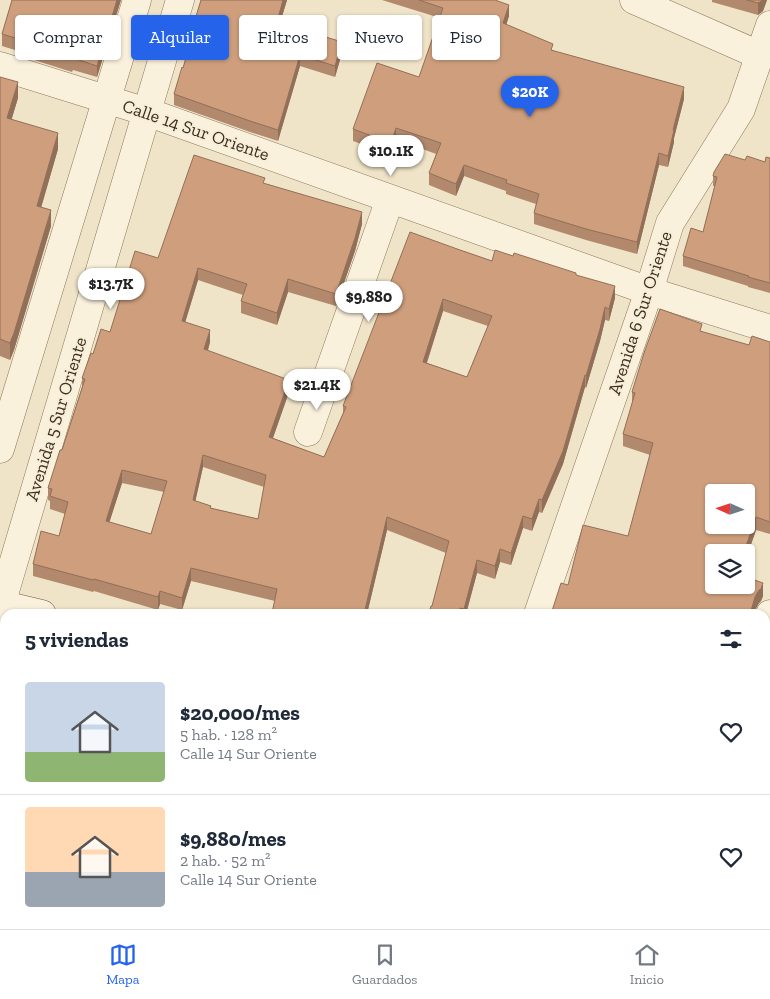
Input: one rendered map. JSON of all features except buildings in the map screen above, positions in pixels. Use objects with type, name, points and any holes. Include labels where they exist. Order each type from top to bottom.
[{"type":"street","points":[[0,448],[137,0]]},
{"type":"street","name":"Avenida 5 Sur Oriente","points":[[0,605],[180,0]]},
{"type":"street","points":[[634,0],[759,55]]},
{"type":"street","name":"Avenida 6 Sur Oriente","points":[[540,609],[649,291],[670,223],[741,109],[770,25]]},
{"type":"street","name":"Calle 14 Sur Oriente","points":[[0,66],[107,98],[649,291],[770,329]]},
{"type":"street","points":[[308,432],[390,199]]},
{"type":"street","points":[[0,605],[19,609]]}]
